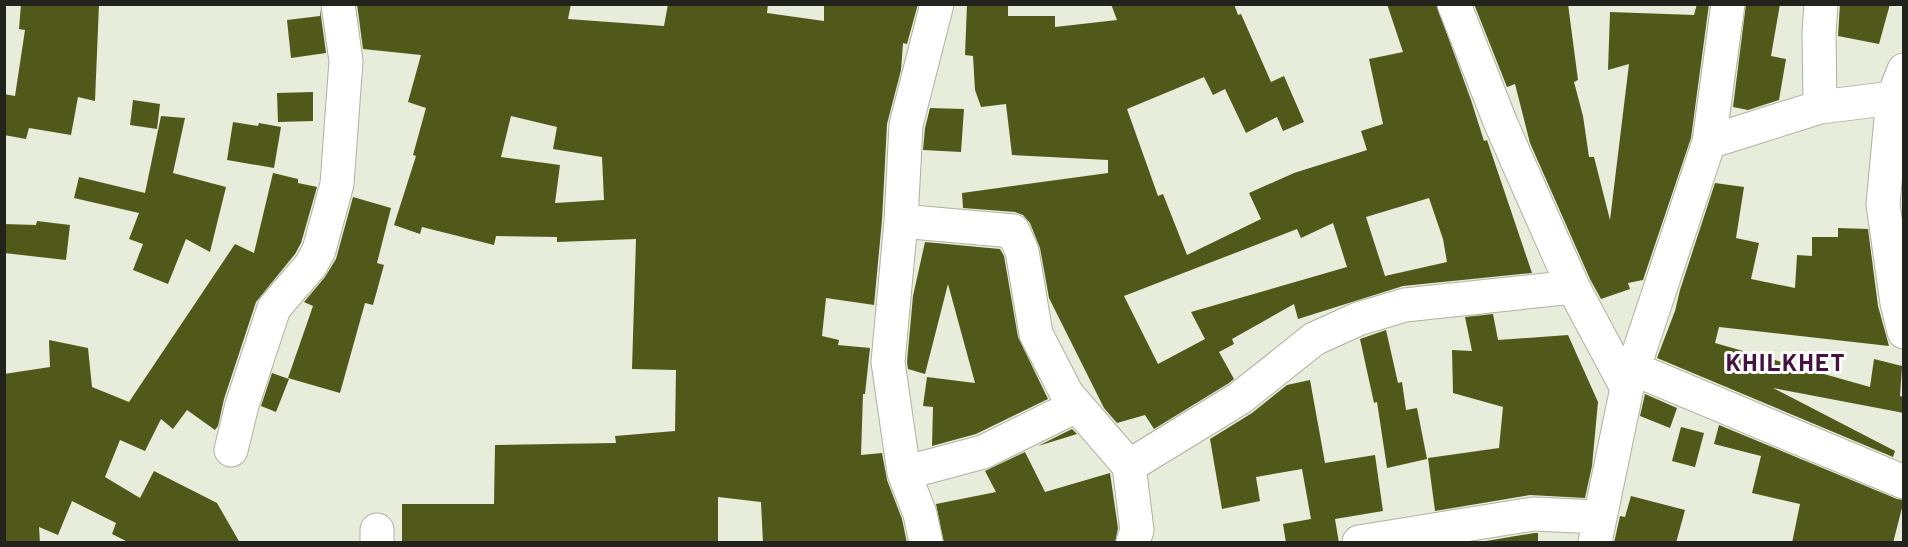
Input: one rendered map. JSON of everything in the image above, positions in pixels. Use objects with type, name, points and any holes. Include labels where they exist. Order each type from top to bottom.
[{"type":"street","points":[[231,450],[242,405],[274,308],[311,265],[319,250],[336,184],[346,60],[338,4]]},
{"type":"street","points":[[926,543],[920,514],[904,473],[888,362],[901,221],[906,125],[937,4]]},
{"type":"street","points":[[1454,4],[1501,124],[1573,287],[1631,378],[1904,482]]},
{"type":"street","points":[[1359,543],[1533,514],[1597,530],[1631,378],[1709,142],[1728,4]]},
{"type":"street","points":[[1820,107],[1821,4]]},
{"type":"street","points":[[1709,142],[1898,84],[1883,204],[1897,303],[1904,332]]},
{"type":"street","points":[[901,221],[1013,231],[1022,251],[1036,334],[1067,394],[1129,466],[1137,530],[1133,543]]},
{"type":"street","points":[[1129,466],[1240,398],[1314,339],[1358,319],[1405,305],[1573,287]]},
{"type":"street","points":[[904,473],[983,452],[1076,406]]},
{"type":"building","points":[[21,4],[99,4],[95,101],[78,97],[71,135],[29,128],[26,139],[4,135],[4,94],[15,96],[25,30],[19,29]]},
{"type":"building","points":[[357,4],[571,4],[568,19],[664,26],[668,4],[768,4],[767,13],[824,21],[824,4],[918,4],[907,44],[903,43],[901,70],[887,124],[882,220],[874,305],[826,298],[822,336],[839,340],[838,345],[870,348],[865,394],[863,394],[861,455],[882,453],[887,480],[902,519],[907,543],[763,543],[761,502],[718,497],[718,543],[402,543],[402,504],[494,504],[495,445],[616,443],[615,436],[675,431],[676,370],[632,369],[636,239],[557,242],[557,237],[496,236],[494,245],[422,227],[420,234],[394,225],[416,156],[413,155],[426,108],[408,102],[421,55],[363,49]],"holes":[[[511,116],[557,127],[553,149],[602,157],[604,200],[555,203],[560,165],[501,157]]]},
{"type":"building","points":[[967,4],[1008,6],[1008,16],[1055,16],[1055,27],[1117,20],[1111,4],[1234,4],[1238,15],[1241,14],[1271,82],[1284,76],[1304,122],[1283,131],[1277,117],[1246,133],[1225,89],[1213,95],[1204,77],[1127,109],[1158,196],[1163,194],[1187,255],[1261,219],[1249,193],[1294,173],[1367,150],[1361,131],[1383,124],[1369,59],[1403,52],[1387,4],[1436,4],[1484,141],[1487,140],[1532,273],[1403,286],[1298,319],[1294,304],[1232,339],[1234,344],[1219,352],[1234,379],[1229,383],[1154,429],[1145,415],[1117,423],[1104,408],[1049,298],[1040,248],[1030,223],[1023,215],[1015,212],[963,208],[962,193],[1108,173],[1108,160],[1012,155],[1006,104],[981,107],[975,90],[973,56],[965,55]],"holes":[[[1429,198],[1443,239],[1447,262],[1385,276],[1366,217]],[[1333,223],[1347,267],[1191,312],[1205,339],[1158,364],[1124,296],[1297,229],[1301,238]]]},
{"type":"building","points":[[1474,4],[1568,4],[1578,80],[1574,82],[1583,116],[1589,157],[1594,157],[1610,220],[1629,64],[1608,70],[1610,12],[1694,15],[1697,4],[1709,4],[1691,138],[1643,280],[1628,283],[1630,289],[1601,299],[1590,279],[1530,143],[1515,84],[1507,87]]},
{"type":"building","points":[[1746,4],[1780,4],[1771,56],[1786,59],[1779,100],[1748,110],[1733,107]]},
{"type":"building","points":[[1840,4],[1890,4],[1879,44],[1838,36]]},
{"type":"building","points":[[320,9],[326,53],[291,58],[287,20],[320,16]]},
{"type":"building","points":[[313,92],[313,121],[278,122],[277,93]]},
{"type":"building","points":[[133,100],[160,104],[157,129],[130,125]]},
{"type":"building","points":[[930,108],[964,109],[961,152],[923,150]]},
{"type":"building","points":[[161,116],[185,118],[173,173],[226,187],[210,252],[186,239],[168,284],[133,270],[143,244],[129,239],[139,213],[74,198],[79,177],[145,193]]},
{"type":"building","points":[[233,122],[281,127],[274,168],[227,160]]},
{"type":"building","points":[[273,173],[298,179],[298,183],[317,187],[301,243],[295,254],[256,302],[224,399],[218,426],[215,430],[187,410],[173,429],[161,419],[145,451],[120,440],[105,477],[140,498],[154,471],[217,503],[240,543],[130,543],[112,534],[116,523],[72,501],[58,535],[39,527],[40,543],[4,543],[4,374],[50,367],[49,340],[88,348],[92,387],[129,402],[235,244],[254,253]]},
{"type":"building","points":[[1715,183],[1744,187],[1736,238],[1759,243],[1751,279],[1795,288],[1797,255],[1812,256],[1812,237],[1838,237],[1838,228],[1868,229],[1878,306],[1889,346],[1719,327],[1715,343],[1870,387],[1874,359],[1902,366],[1900,396],[1904,397],[1904,413],[1773,388],[1895,451],[1893,457],[1657,358],[1675,311]]},
{"type":"building","points":[[353,197],[391,208],[377,263],[384,265],[373,305],[365,303],[340,393],[288,378],[313,306],[304,302],[325,277],[336,259]]},
{"type":"building","points":[[37,221],[70,225],[66,260],[4,253],[4,224],[36,225]]},
{"type":"building","points":[[925,242],[1000,249],[1004,256],[1018,337],[1048,399],[976,434],[932,446],[933,407],[923,406],[927,377],[975,383],[948,284],[925,374],[908,369],[913,296]]},
{"type":"building","points":[[1493,314],[1498,340],[1568,335],[1598,402],[1592,466],[1585,498],[1530,495],[1435,511],[1428,458],[1499,448],[1503,407],[1453,393],[1452,350],[1472,351],[1465,317]]},
{"type":"building","points":[[1386,330],[1398,383],[1402,382],[1406,410],[1417,408],[1427,459],[1387,468],[1377,402],[1374,403],[1360,339]]},
{"type":"building","points":[[272,373],[289,379],[276,412],[261,406]]},
{"type":"building","points":[[1310,380],[1325,463],[1375,455],[1383,511],[1335,519],[1339,543],[1286,543],[1283,524],[1311,519],[1302,469],[1256,477],[1260,501],[1222,509],[1210,439],[1252,413],[1287,385]]},
{"type":"building","points":[[1645,394],[1677,408],[1670,428],[1640,416]]},
{"type":"building","points":[[1719,425],[1904,500],[1893,543],[1792,543],[1800,504],[1752,493],[1761,456],[1714,444]]},
{"type":"building","points":[[1681,427],[1704,433],[1695,467],[1672,461]]},
{"type":"building","points":[[1072,429],[1077,434],[1038,446]]},
{"type":"building","points":[[1025,452],[1045,492],[1110,473],[1118,528],[1115,543],[944,543],[936,504],[996,492],[985,471]]},
{"type":"building","points":[[1631,496],[1685,510],[1676,543],[1614,543],[1620,516],[1625,517]]},
{"type":"building","points":[[1538,533],[1538,543],[1474,543]]},
{"type":"district","name":"KHILKHET","points":[[1786,363]]}]
